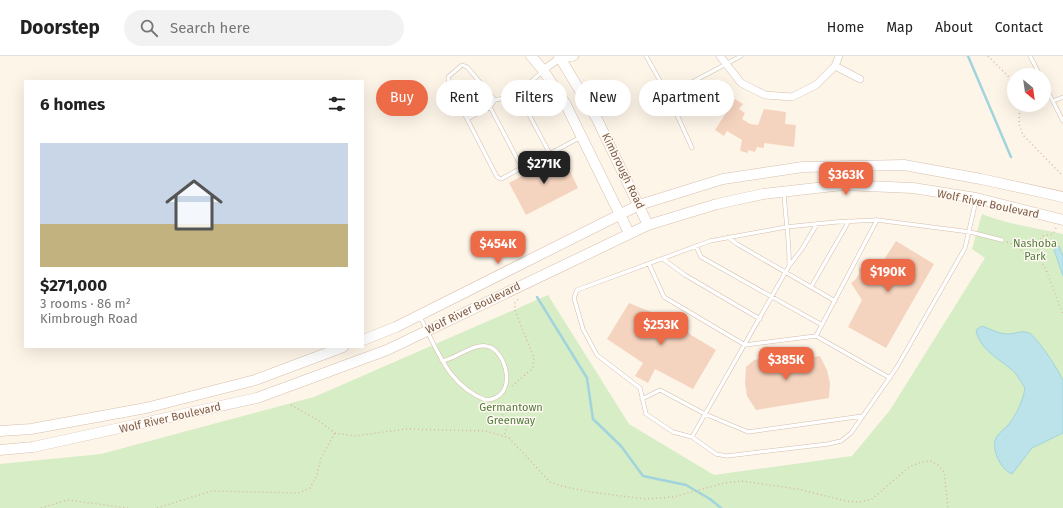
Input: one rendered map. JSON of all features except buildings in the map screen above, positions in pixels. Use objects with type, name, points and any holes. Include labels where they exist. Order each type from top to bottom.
[{"type":"main road","name":"Kimbrough Road","points":[[531,56],[543,70],[564,103],[629,233]]},
{"type":"main road","name":"Kimbrough Road","points":[[560,57],[597,119],[640,205],[648,225]]},
{"type":"main road","name":"Wolf River Boulevard","points":[[364,340],[419,316],[640,205],[722,179],[803,167],[904,165],[981,179],[1063,197]]},
{"type":"main road","name":"Wolf River Boulevard","points":[[0,450],[33,448],[256,398],[387,350],[648,225],[717,204],[763,194],[843,185],[913,188],[976,198],[1060,220]]},
{"type":"main road","name":"Wolf River Boulevard","points":[[0,431],[31,429],[146,408],[255,380],[340,348]]},
{"type":"street","points":[[543,70],[560,57],[571,58],[575,56]]},
{"type":"street","points":[[720,56],[741,83],[766,95],[792,97],[816,85],[835,66],[839,56]]},
{"type":"street","points":[[835,66],[860,80]]},
{"type":"lane","points":[[646,56],[660,80]]},
{"type":"lane","points":[[696,80],[740,56]]},
{"type":"lane","points":[[1030,56],[1036,68]]},
{"type":"lane","points":[[495,100],[467,66],[462,65],[448,77],[449,84],[497,177],[501,179],[529,164]]},
{"type":"lane","points":[[531,80],[543,70]]},
{"type":"lane","points":[[1051,97],[1063,121]]},
{"type":"lane","points":[[1053,101],[1063,97]]},
{"type":"lane","points":[[493,103],[495,100],[501,99]]},
{"type":"lane","points":[[493,113],[522,168]]},
{"type":"lane","points":[[467,119],[473,116]]},
{"type":"lane","points":[[529,116],[550,154]]},
{"type":"lane","points":[[678,116],[692,148]]},
{"type":"lane","points":[[538,160],[581,137]]},
{"type":"lane","points":[[784,191],[789,266]]},
{"type":"lane","points":[[976,198],[970,232],[966,248],[890,378],[851,433],[841,441],[828,444],[727,456],[716,454],[692,437],[673,432],[646,414],[640,388],[598,355],[583,329],[574,298],[577,290],[710,241],[786,227],[849,221],[878,220],[970,232],[1002,240]]},
{"type":"lane","points":[[816,336],[878,220]]},
{"type":"lane","points":[[811,287],[849,221]]},
{"type":"lane","points":[[692,437],[789,266],[802,249],[817,224]]},
{"type":"lane","points":[[728,238],[835,301]]},
{"type":"lane","points":[[696,246],[702,257],[822,325]]},
{"type":"lane","points":[[663,259],[685,275],[760,319]]},
{"type":"lane","points":[[648,264],[664,297],[745,345],[816,336],[890,378]]},
{"type":"lane","points":[[419,316],[427,330],[442,361],[448,372],[457,382],[478,397],[490,400],[497,397],[503,391],[507,382],[506,370],[497,351],[491,347],[477,346],[455,357],[442,361]]},
{"type":"lane","points":[[642,399],[660,390],[705,414],[748,432],[863,416]]},
{"type":"path","points":[[988,56],[1007,75]]},
{"type":"path","points":[[1020,112],[1019,124],[1023,135],[1063,176]]},
{"type":"path","points":[[1060,220],[1053,234],[1043,236],[1037,243],[1039,256],[1047,272],[1063,315]]},
{"type":"path","points":[[1002,240],[1015,245],[1026,254],[1039,256]]},
{"type":"path","points":[[512,386],[533,368],[534,358],[515,310],[515,303],[519,298]]},
{"type":"path","points":[[497,400],[507,426],[504,436]]},
{"type":"path","points":[[291,406],[319,421],[335,433],[355,436],[406,429],[486,431],[509,438],[550,482],[561,486],[590,492],[645,499],[673,497],[724,482],[742,481],[798,489],[846,501],[860,502],[872,499],[909,467],[921,462],[930,461],[938,465],[944,472],[948,508]]},
{"type":"path","points":[[157,508],[212,491],[298,493],[310,488],[317,475],[321,458],[335,433]]},
{"type":"path","points":[[41,508],[67,500],[128,508]]},
{"type":"green space","name":"Germantown Greenway","points":[[982,214],[1011,223],[1063,234],[1063,508],[0,508],[0,464],[101,454],[314,397],[548,295],[629,424],[714,475],[852,456],[890,410],[985,258],[972,249]]},
{"type":"water","points":[[1059,246],[1063,256],[1063,276],[1054,250]]},
{"type":"water","points":[[982,326],[1005,334],[1018,332],[1029,333],[1048,355],[1063,381],[1063,433],[1032,448],[1012,474],[1000,463],[996,453],[995,442],[1000,432],[1015,416],[1025,388],[1014,372],[990,353],[981,343],[976,330]]},
{"type":"waterway","points":[[968,56],[1011,157]]},
{"type":"waterway","points":[[537,297],[587,378],[593,419],[621,446],[643,476],[686,485],[710,499],[721,508]]},
{"type":"park label","name":"Nashoba Park","points":[[1035,249]]}]
